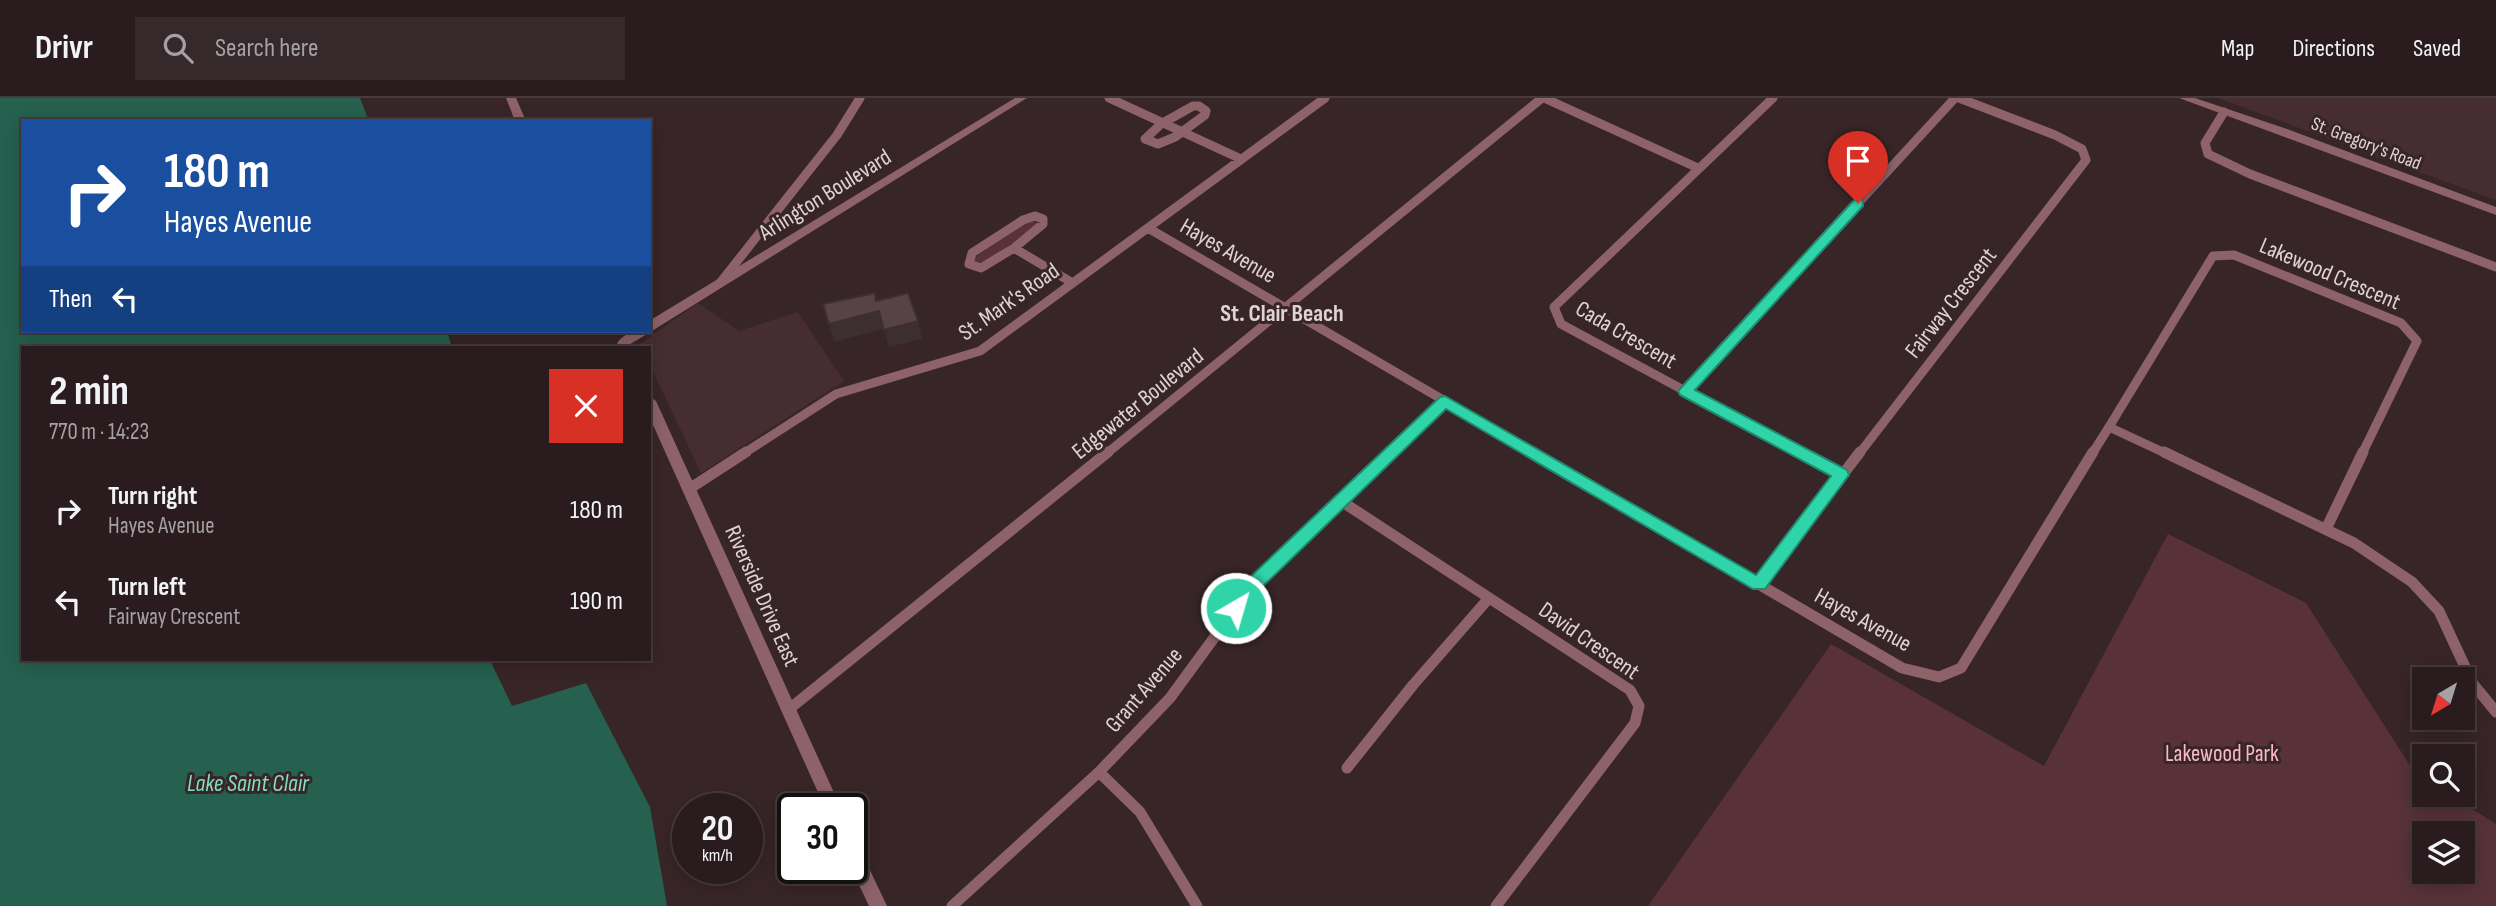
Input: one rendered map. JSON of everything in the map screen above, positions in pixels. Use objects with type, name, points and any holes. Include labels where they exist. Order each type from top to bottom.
[{"type":"street","points":[[511,98],[520,119]]},
{"type":"street","points":[[717,287],[837,135],[860,98]]},
{"type":"street","name":"Arlington Boulevard","points":[[651,326],[1022,98]]},
{"type":"street","points":[[1109,98],[1241,159]]},
{"type":"street","name":"St. Mark's Road","points":[[689,489],[836,394],[980,351],[1325,98]]},
{"type":"street","points":[[1543,98],[1698,168]]},
{"type":"street","name":"Edgewater Boulevard","points":[[788,710],[1287,309],[1543,98]]},
{"type":"street","name":"Cada Crescent","points":[[1773,98],[1554,307],[1561,324],[1841,475]]},
{"type":"street","points":[[1685,391],[1957,98]]},
{"type":"street","name":"Fairway Crescent","points":[[1759,584],[2086,160],[2082,149],[2055,135],[1957,98]]},
{"type":"street","name":"St. Gregory's Road","points":[[2184,98],[2496,211]]},
{"type":"street","points":[[1187,108],[1203,108],[1206,111],[1205,115],[1164,142],[1146,142],[1148,135],[1161,124],[1187,108]]},
{"type":"street","points":[[2224,112],[2205,143],[2208,154],[2250,174],[2496,267]]},
{"type":"street","points":[[1035,216],[1043,219],[1041,228],[1014,248],[981,268],[972,266],[968,261],[972,253],[1027,218],[1035,216]]},
{"type":"street","name":"Hayes Avenue","points":[[1148,228],[1902,668],[1936,678],[1947,677],[1961,668],[2109,427]]},
{"type":"street","points":[[1014,248],[1071,282]]},
{"type":"street","name":"Lakewood Crescent","points":[[2109,427],[2213,256],[2234,255],[2400,323],[2417,341],[2326,529]]},
{"type":"street","points":[[622,341],[639,333]]},
{"type":"street","name":"Grant Avenue","points":[[952,906],[1098,772],[1170,698],[1252,586],[1445,401]]},
{"type":"street","name":"Riverside Drive East","points":[[651,405],[826,793]]},
{"type":"street","points":[[2109,427],[2326,529],[2393,566],[2430,600],[2450,634],[2467,678],[2496,712]]},
{"type":"street","name":"David Crescent","points":[[1341,501],[1630,690],[1639,706],[1635,723],[1496,906]]},
{"type":"street","points":[[1347,768],[1413,685],[1489,598]]},
{"type":"street","points":[[1098,772],[1140,812],[1198,906]]},
{"type":"street","points":[[867,884],[877,906]]},
{"type":"shaded area","points":[[2218,98],[2496,98],[2496,200],[2375,156]]},
{"type":"shaded area","points":[[698,303],[739,331],[798,312],[844,381],[701,473],[651,367],[651,346],[640,344]]},
{"type":"green space","points":[[1028,220],[1039,223],[988,261],[978,263],[973,259]]},
{"type":"green space","name":"Lakewood Park","points":[[2168,534],[2306,603],[2412,766],[2412,807],[2469,807],[2496,824],[2496,906],[1648,906],[1831,644],[2044,766]]},
{"type":"water","name":"Lake Saint Clair","points":[[0,98],[360,98],[368,119],[21,119],[21,333],[448,333],[451,346],[21,346],[21,661],[490,661],[512,706],[586,683],[650,807],[667,906],[0,906]]},
{"type":"building","points":[[875,293],[876,301],[908,293],[918,321],[884,330],[879,311],[829,324],[823,304]]},
{"type":"district","name":"St. Clair Beach","points":[[1282,313]]},
{"type":"route","points":[[1236,608],[1252,586],[1445,401],[1759,584],[1841,475],[1685,391],[1858,203]]}]
